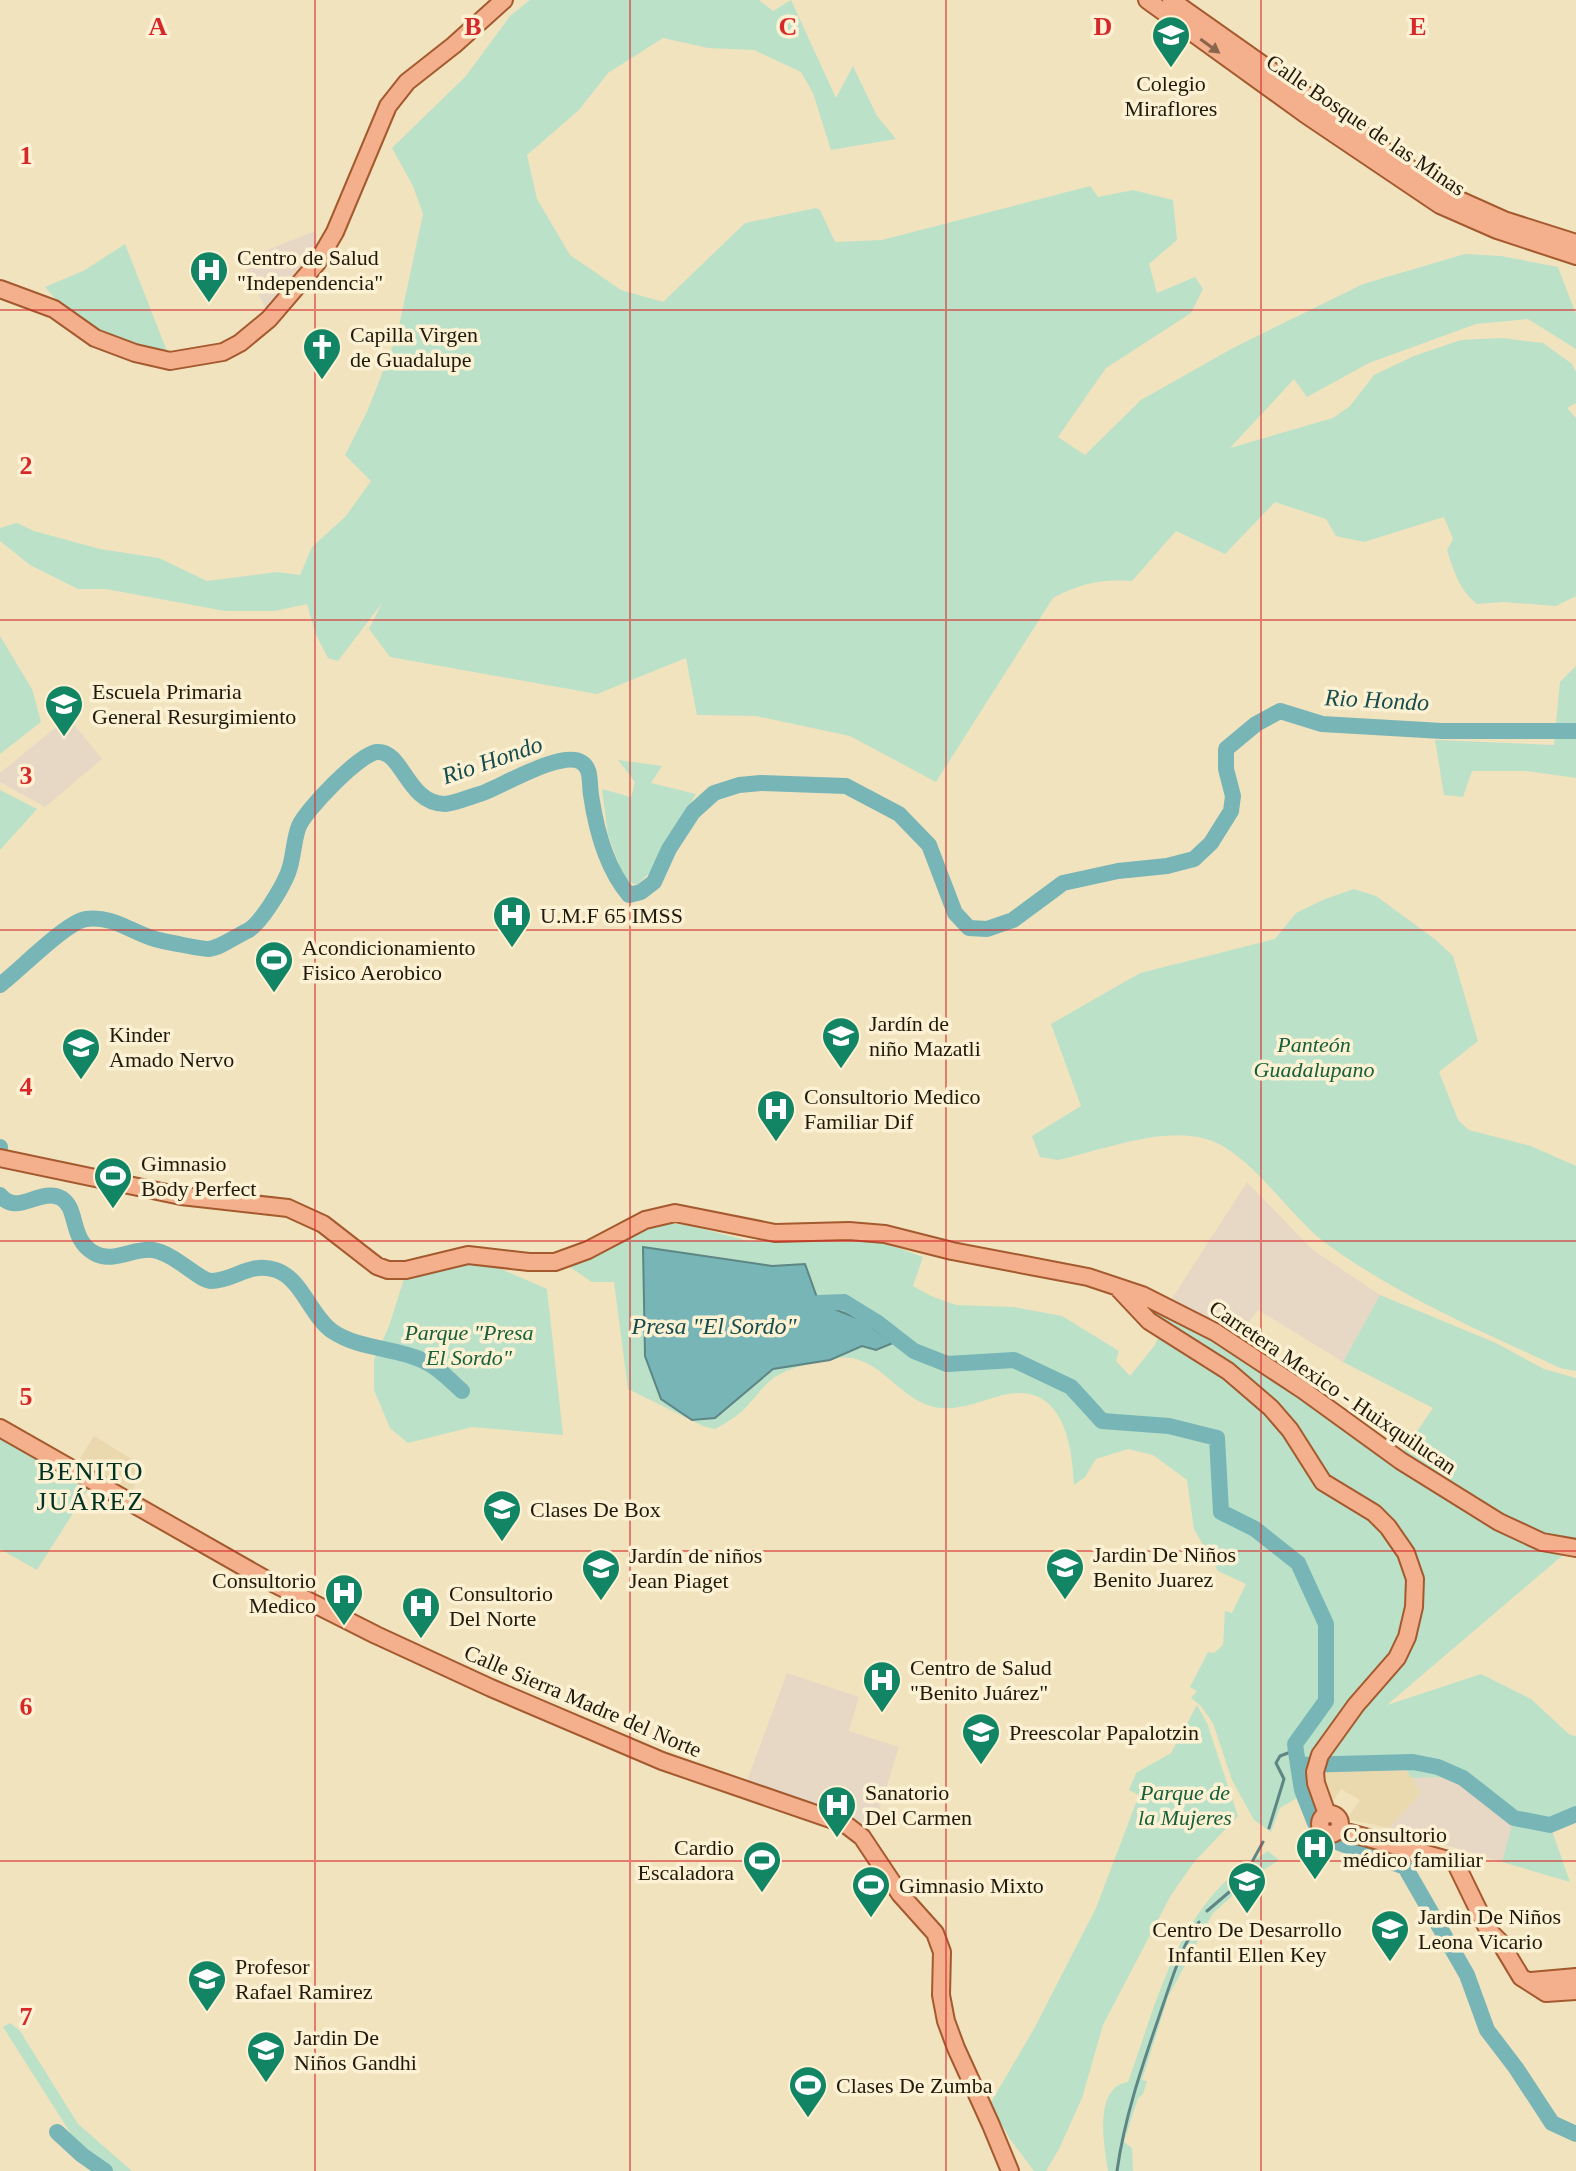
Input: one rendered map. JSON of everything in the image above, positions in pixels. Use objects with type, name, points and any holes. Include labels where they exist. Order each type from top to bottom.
[{"type":"main road","points":[[0,289],[54,309],[95,338],[135,353],[170,361],[223,352],[240,343],[269,319],[317,263],[335,232],[388,106],[407,82],[504,0]]},
{"type":"main road","name":"Calle Bosque de las Minas","points":[[1147,0],[1305,114],[1440,205],[1497,230],[1576,256]]},
{"type":"main road","name":"Calle Bosque de las Minas","points":[[1171,0],[1446,194],[1504,220],[1576,243]]},
{"type":"main road","name":"Carretera Mexico - Huixquilucan","points":[[0,1158],[181,1196],[288,1208],[323,1224],[377,1266],[388,1270],[406,1270],[468,1255],[555,1262],[588,1250],[645,1220],[675,1213],[775,1233],[849,1231],[885,1234],[1116,1285],[1158,1302],[1215,1332],[1303,1390],[1401,1461],[1499,1522],[1542,1542],[1576,1548]]},
{"type":"main road","points":[[1116,1285],[1149,1321],[1228,1371],[1271,1408],[1290,1430],[1323,1482],[1374,1513],[1406,1553],[1415,1579],[1414,1607],[1407,1637],[1397,1658],[1356,1705],[1317,1764],[1316,1783],[1335,1822],[1459,1859],[1488,1930],[1500,1942],[1521,1977],[1546,1993],[1576,1991]]},
{"type":"main road","name":"Calle Sierra Madre del Norte","points":[[0,1428],[265,1579],[376,1635],[608,1738],[723,1784],[845,1824],[862,1837],[900,1894],[935,1933],[942,1952],[941,1995],[946,2021],[1010,2171]]},
{"type":"main road","points":[[1531,1981],[1576,1977]]},
{"type":"shaded area","points":[[315,231],[317,252],[268,314],[242,260]]},
{"type":"shaded area","name":"Escuela Primaria General Resurgimiento","points":[[68,717],[102,759],[45,807],[0,782],[0,773]]},
{"type":"shaded area","points":[[1247,1182],[1313,1250],[1380,1295],[1343,1362],[1258,1310],[1235,1339],[1171,1300]]},
{"type":"shaded area","points":[[94,1436],[143,1466],[130,1496],[76,1465]]},
{"type":"shaded area","points":[[787,1673],[859,1697],[849,1731],[899,1747],[874,1828],[745,1786]]},
{"type":"shaded area","points":[[1406,1770],[1422,1792],[1389,1828],[1347,1819],[1360,1800],[1341,1789],[1329,1808],[1320,1781],[1323,1772]]},
{"type":"shaded area","points":[[1440,1777],[1473,1790],[1514,1818],[1502,1862],[1389,1828],[1421,1793],[1412,1778]]},
{"type":"green space","points":[[530,0],[759,0],[773,11],[791,0],[836,98],[853,66],[877,116],[896,139],[831,150],[813,93],[801,72],[754,50],[708,48],[663,38],[608,73],[579,110],[527,155],[537,199],[570,255],[621,290],[663,302],[745,223],[816,208],[820,210],[835,242],[882,240],[1090,186],[1098,197],[1133,190],[1173,200],[1177,240],[1149,264],[1157,293],[1195,277],[1203,289],[1191,313],[1106,368],[1058,437],[1085,455],[1141,400],[1233,348],[1363,284],[1465,254],[1501,256],[1558,267],[1576,314],[1576,349],[1528,319],[1476,324],[1369,363],[1307,397],[1294,379],[1230,448],[1333,418],[1350,406],[1374,375],[1414,356],[1461,340],[1502,338],[1543,343],[1572,364],[1576,372],[1576,403],[1567,408],[1576,418],[1576,596],[1556,606],[1503,602],[1477,604],[1461,586],[1455,573],[1447,550],[1453,539],[1444,517],[1364,542],[1336,536],[1326,519],[1275,502],[1225,554],[1176,531],[1132,581],[1091,583],[1053,598],[936,782],[850,736],[756,716],[697,715],[686,658],[597,694],[390,657],[369,629],[382,603],[338,661],[328,658],[316,635],[307,604],[275,611],[225,611],[106,589],[78,589],[30,565],[0,541],[0,528],[17,523],[34,531],[100,549],[159,558],[207,581],[277,572],[300,575],[312,547],[346,516],[371,481],[345,455],[367,412],[397,335],[423,214],[413,186],[392,148],[466,76],[510,16]]},
{"type":"green space","points":[[125,244],[167,351],[132,344],[100,331],[71,312],[45,287],[85,270]]},
{"type":"green space","points":[[0,636],[32,689],[41,722],[0,754]]},
{"type":"green space","points":[[1576,666],[1576,778],[1527,771],[1472,771],[1463,797],[1444,795],[1435,740],[1554,745],[1560,682]]},
{"type":"green space","points":[[618,760],[662,766],[651,783],[696,794],[652,870],[637,885],[625,880],[608,835],[602,789],[631,797],[635,782]]},
{"type":"green space","points":[[0,790],[37,809],[0,850]]},
{"type":"green space","name":"Panteón Guadalupano","points":[[1354,889],[1376,896],[1453,956],[1478,1041],[1439,1072],[1458,1120],[1469,1130],[1531,1146],[1576,1166],[1576,1371],[1560,1368],[1469,1325],[1351,1261],[1324,1242],[1253,1169],[1222,1145],[1206,1139],[1171,1135],[1058,1160],[1040,1157],[1032,1136],[1081,1106],[1051,1024],[1140,973],[1275,939],[1296,913]]},
{"type":"green space","points":[[669,1223],[748,1241],[882,1242],[923,1257],[913,1286],[931,1296],[956,1305],[1014,1307],[1062,1316],[1119,1351],[1116,1361],[1130,1376],[1155,1345],[1163,1325],[1129,1296],[1211,1334],[1394,1465],[1433,1408],[1343,1362],[1380,1295],[1496,1343],[1544,1369],[1576,1378],[1576,1544],[1387,1705],[1481,1674],[1531,1699],[1570,1735],[1576,1736],[1576,1815],[1550,1825],[1570,1882],[1502,1862],[1514,1817],[1473,1790],[1440,1777],[1412,1778],[1406,1770],[1323,1772],[1310,1766],[1309,1791],[1280,1808],[1271,1832],[1254,1820],[1232,1780],[1213,1723],[1191,1698],[1197,1691],[1190,1687],[1208,1652],[1214,1653],[1223,1645],[1225,1611],[1232,1613],[1246,1584],[1218,1571],[1194,1529],[1187,1480],[1153,1455],[1128,1449],[1096,1459],[1085,1477],[1074,1485],[1066,1432],[1059,1417],[1037,1396],[1020,1393],[959,1407],[934,1407],[909,1395],[877,1369],[852,1358],[816,1362],[780,1374],[769,1381],[741,1412],[715,1429],[628,1389],[614,1282],[592,1282],[567,1265],[638,1231]]},
{"type":"green space","name":"Parque \"Presa El Sordo\"","points":[[478,1259],[547,1289],[563,1435],[472,1427],[408,1443],[390,1428],[374,1390],[374,1360],[406,1273]]},
{"type":"green space","points":[[0,1434],[89,1488],[37,1570],[0,1549]]},
{"type":"green space","name":"Parque de la Mujeres","points":[[1197,1705],[1207,1723],[1238,1816],[1195,1861],[1171,1895],[1103,2025],[1082,2098],[1059,2149],[1046,2171],[1034,2171],[1010,2139],[990,2104],[1035,2027],[1096,1908],[1139,1795],[1129,1790],[1136,1773],[1171,1753]]},
{"type":"green space","points":[[1268,1851],[1279,1860],[1257,1874],[1213,1913],[1168,1997],[1142,2080],[1147,2081],[1143,2094],[1138,2098],[1124,2142],[1132,2148],[1133,2171],[1108,2171],[1103,2133],[1105,2106],[1117,2086],[1128,2082],[1158,1996],[1182,1941],[1215,1892],[1241,1868]]},
{"type":"green space","points":[[10,2023],[20,2031],[78,2124],[132,2171],[102,2171],[80,2148],[3,2027]]},
{"type":"water","name":"Presa \"El Sordo\"","points":[[643,1247],[772,1266],[805,1264],[819,1303],[862,1320],[893,1343],[876,1350],[862,1346],[830,1360],[773,1369],[715,1418],[692,1420],[661,1399],[645,1356]]},
{"type":"waterway","name":"Rio Hondo","points":[[0,985],[55,938],[86,919],[104,919],[155,939],[208,949],[247,931],[264,914],[285,880],[297,832],[304,818],[346,772],[377,752],[393,759],[422,796],[445,804],[480,794],[546,765],[560,761],[581,762],[588,772],[603,848],[614,873],[629,895],[641,892],[654,882],[669,849],[693,812],[714,793],[739,785],[761,783],[846,786],[899,814],[929,845],[955,913],[969,928],[987,929],[1013,920],[1063,883],[1194,859],[1211,843],[1231,811],[1233,796],[1226,769],[1226,749],[1256,724],[1280,711],[1322,724],[1442,731],[1576,731]]},
{"type":"waterway","points":[[0,1195],[14,1203],[45,1196],[61,1198],[70,1209],[81,1240],[101,1256],[146,1250],[162,1252],[211,1281],[258,1268],[276,1270],[293,1281],[332,1331],[354,1342],[424,1361],[462,1391]]},
{"type":"waterway","points":[[819,1303],[844,1302],[914,1351],[947,1364],[1014,1360],[1071,1387],[1102,1421],[1169,1426],[1217,1438],[1221,1512],[1255,1529],[1298,1563],[1326,1624],[1326,1701],[1295,1744],[1298,1765],[1413,1762],[1438,1767],[1463,1778],[1514,1818],[1550,1825],[1576,1814]]},
{"type":"waterway","points":[[1269,1828],[1284,1779],[1276,1763],[1280,1756],[1296,1750]]},
{"type":"waterway","points":[[1298,1765],[1302,1790],[1315,1823]]},
{"type":"waterway","points":[[1334,1841],[1405,1867],[1467,1975],[1487,2030],[1552,2123],[1576,2134]]},
{"type":"waterway","points":[[1207,1911],[1241,1882],[1263,1842]]},
{"type":"waterway","points":[[1117,2171],[1130,2107],[1150,2044],[1178,1961],[1199,1922]]},
{"type":"waterway","points":[[57,2132],[105,2171]]},
{"type":"place","name":"Colegio Miraflores","points":[[1171,69]]},
{"type":"place","name":"Centro de Salud \"Independencia\"","points":[[209,304]]},
{"type":"place","name":"Capilla Virgen de Guadalupe","points":[[322,381]]},
{"type":"place","name":"Escuela Primaria General Resurgimiento","points":[[64,738]]},
{"type":"place","name":"U.M.F 65 IMSS","points":[[512,949]]},
{"type":"place","name":"Acondicionamiento Fisico Aerobico","points":[[274,994]]},
{"type":"place","name":"Jardín de niño Mazatli","points":[[841,1070]]},
{"type":"place","name":"Kinder Amado Nervo","points":[[81,1081]]},
{"type":"place","name":"Consultorio Medico Familiar Dif","points":[[776,1143]]},
{"type":"place","name":"Gimnasio Body Perfect","points":[[113,1210]]},
{"type":"place","name":"Clases De Box","points":[[502,1543]]},
{"type":"place","name":"Jardin De Niños Benito Juarez","points":[[1065,1601]]},
{"type":"place","name":"Jardín de niños Jean Piaget","points":[[601,1602]]},
{"type":"place","name":"Consultorio Medico","points":[[344,1627]]},
{"type":"place","name":"Consultorio Del Norte","points":[[421,1640]]},
{"type":"place","name":"Centro de Salud \"Benito Juárez\"","points":[[882,1714]]},
{"type":"place","name":"Preescolar Papalotzin","points":[[981,1766]]},
{"type":"place","name":"Sanatorio Del Carmen","points":[[837,1839]]},
{"type":"place","name":"Consultorio médico familiar","points":[[1315,1881]]},
{"type":"place","name":"Cardio Escaladora","points":[[762,1894]]},
{"type":"place","name":"Centro De Desarrollo Infantil Ellen Key","points":[[1247,1915]]},
{"type":"place","name":"Gimnasio Mixto","points":[[871,1919]]},
{"type":"place","name":"Jardin De Niños Leona Vicario","points":[[1390,1963]]},
{"type":"place","name":"Profesor Rafael Ramirez","points":[[207,2013]]},
{"type":"place","name":"Jardin De Niños Gandhi","points":[[266,2084]]},
{"type":"place","name":"Clases De Zumba","points":[[808,2119]]},
{"type":"district","name":"BENITO JUÁREZ","points":[[91,1486]]}]
